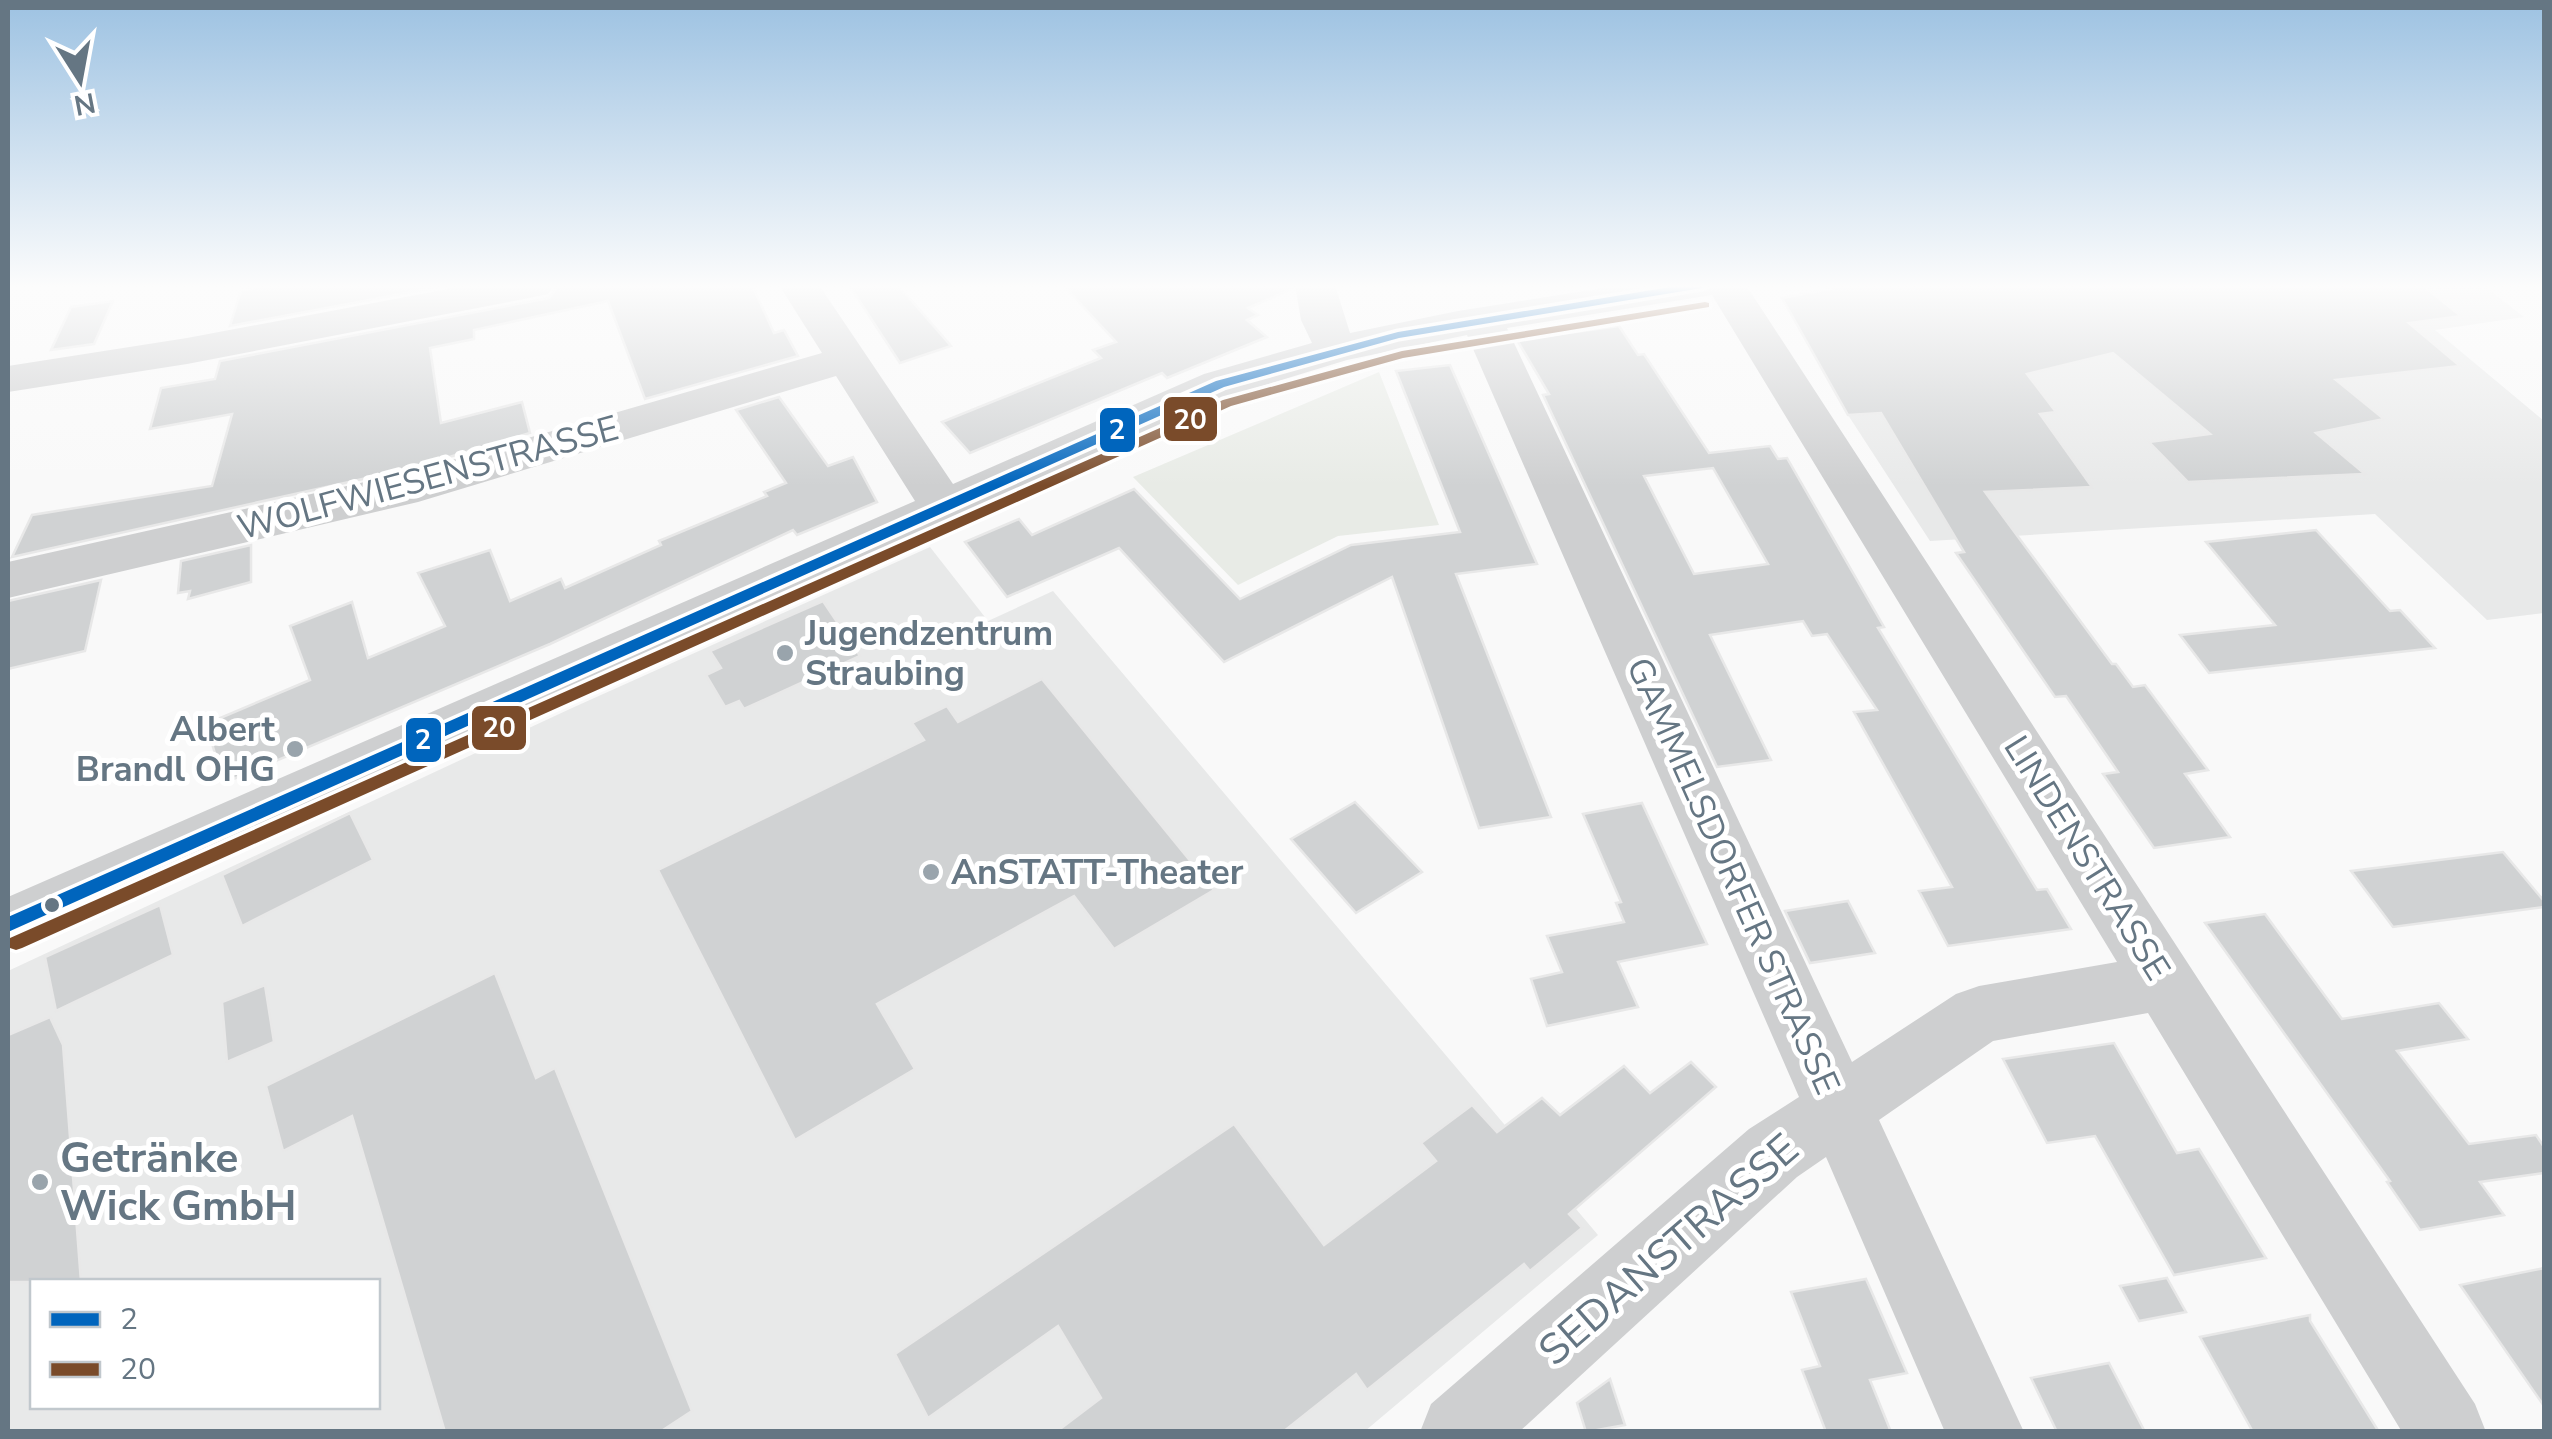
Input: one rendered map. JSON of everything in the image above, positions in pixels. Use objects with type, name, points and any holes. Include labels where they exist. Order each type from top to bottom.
[{"type":"street","points":[[8,379],[179,352]]},
{"type":"street","points":[[840,352],[942,506]]},
{"type":"street","points":[[8,926],[1220,384],[1323,352]]},
{"type":"street","name":"GAMMELSDORFER STRASSE","points":[[1497,352],[1985,1432]]},
{"type":"street","name":"LINDENSTRASSE","points":[[1768,352],[2447,1432]]},
{"type":"street","name":"WOLFWIESENSTRASSE","points":[[8,580],[418,486],[845,360]]},
{"type":"street","name":"SEDANSTRASSE","points":[[1459,1432],[1536,1368],[1772,1153],[1979,1015],[2164,982]]},
{"type":"shaded area","points":[[1813,352],[2462,352],[2544,421],[2544,613],[2487,620],[2375,514],[1930,541],[1848,415]]},
{"type":"shaded area","points":[[1379,372],[1439,525],[1338,536],[1238,585],[1133,477]]},
{"type":"shaded area","points":[[930,547],[988,621],[1053,591],[1598,1235],[1365,1431],[8,1431],[8,971],[572,708]]},
{"type":"building","points":[[266,352],[431,352],[441,423],[522,402],[530,433],[412,468],[12,557],[32,515],[212,486],[232,414],[150,429],[161,388],[215,379],[220,361]]},
{"type":"building","points":[[627,352],[796,352],[798,356],[645,399]]},
{"type":"building","points":[[893,352],[933,352],[900,363]]},
{"type":"building","points":[[1095,352],[1230,352],[1167,378],[1162,373],[970,453],[942,422],[1101,358]]},
{"type":"building","points":[[1524,352],[1644,354],[1709,453],[1770,446],[1778,459],[1787,458],[1884,627],[1878,628],[2037,890],[2047,889],[2071,929],[1948,946],[1919,891],[1952,887],[1854,712],[1877,710],[1827,634],[1812,636],[1803,621],[1710,635],[1771,760],[1717,767],[1543,395],[1549,394]],"holes":[[[1713,468],[1768,564],[1694,574],[1644,476]]]},
{"type":"building","points":[[1813,352],[2444,352],[2460,366],[2336,380],[2384,419],[2316,433],[2365,474],[2188,482],[2149,442],[2210,434],[2113,353],[2027,374],[2056,412],[2040,414],[2092,487],[1985,492],[2112,664],[2133,687],[2145,685],[2208,770],[2185,774],[2230,837],[2154,848],[2103,774],[2118,772],[2066,696],[2055,697],[1956,553],[1964,552],[1881,413],[1848,415]]},
{"type":"building","points":[[1450,365],[1537,564],[1456,574],[1551,817],[1479,828],[1392,577],[1224,662],[1119,548],[1007,597],[965,542],[1019,519],[1032,535],[1134,489],[1240,599],[1351,545],[1460,532],[1396,371]]},
{"type":"building","points":[[779,397],[828,466],[853,457],[877,502],[797,535],[793,530],[550,644],[224,783],[206,724],[310,680],[290,626],[352,602],[368,658],[445,626],[418,573],[490,550],[510,601],[561,579],[565,588],[661,545],[659,541],[767,496],[764,492],[786,483],[736,410]]},
{"type":"building","points":[[2316,530],[2390,611],[2400,610],[2435,648],[2209,673],[2180,635],[2275,625],[2206,542]]},
{"type":"building","points":[[251,545],[251,582],[188,599],[190,591],[178,593],[181,561]]},
{"type":"building","points":[[101,580],[85,651],[8,669],[8,601]]},
{"type":"building","name":"Jugendzentrum Straubing","points":[[823,601],[860,656],[744,709],[739,701],[725,707],[706,675],[721,668],[710,651]]},
{"type":"building","points":[[1042,679],[1214,890],[1114,949],[1074,896],[877,1004],[915,1069],[795,1140],[658,870],[924,740],[912,723],[947,706],[958,722]]},
{"type":"building","points":[[1355,802],[1422,872],[1356,913],[1291,839]]},
{"type":"building","points":[[1642,803],[1707,944],[1618,962],[1638,1007],[1547,1026],[1531,979],[1562,972],[1547,936],[1624,922],[1616,903],[1621,902],[1583,814]]},
{"type":"building","points":[[350,813],[373,860],[242,926],[222,875]]},
{"type":"building","points":[[2503,852],[2544,901],[2544,907],[2393,927],[2351,871]]},
{"type":"building","points":[[1848,901],[1875,953],[1810,963],[1785,911]]},
{"type":"building","points":[[160,905],[173,955],[56,1011],[45,957]]},
{"type":"building","points":[[2265,914],[2342,1019],[2439,1003],[2468,1039],[2397,1051],[2469,1144],[2536,1135],[2544,1147],[2544,1173],[2480,1182],[2504,1215],[2420,1230],[2387,1182],[2390,1181],[2205,923]]},
{"type":"building","points":[[495,973],[536,1078],[555,1068],[692,1411],[660,1432],[445,1432],[352,1116],[283,1151],[266,1086]]},
{"type":"building","points":[[265,985],[274,1042],[227,1062],[222,1002]]},
{"type":"building","name":"Getränke Wick GmbH","points":[[50,1017],[63,1045],[81,1279],[8,1282],[8,1035]]},
{"type":"building","points":[[2114,1043],[2177,1153],[2199,1149],[2266,1258],[2174,1275],[2095,1136],[2047,1143],[2003,1059]]},
{"type":"building","points":[[1691,1062],[1716,1087],[1569,1214],[1582,1228],[1530,1271],[1524,1264],[1367,1390],[1356,1374],[1283,1432],[1056,1432],[1101,1398],[1058,1326],[928,1418],[895,1354],[1234,1124],[1324,1245],[1436,1161],[1421,1143],[1472,1105],[1497,1132],[1542,1098],[1560,1115],[1624,1066],[1650,1093]]},
{"type":"building","points":[[2544,1268],[2544,1406],[2460,1285]]},
{"type":"building","points":[[2167,1278],[2186,1312],[2139,1321],[2120,1286]]},
{"type":"building","points":[[1866,1279],[1907,1373],[1870,1380],[1891,1432],[1826,1432],[1802,1370],[1820,1366],[1791,1292]]},
{"type":"building","points":[[2310,1315],[2310,1321],[2379,1432],[2253,1432],[2200,1337]]},
{"type":"building","points":[[2109,1363],[2145,1432],[2057,1432],[2031,1378]]},
{"type":"building","points":[[1610,1379],[1625,1425],[1586,1432],[1577,1403]]},
{"type":"transit line","name":"2","points":[[8,925],[1220,384],[1336,352]]},
{"type":"transit line","name":"20","points":[[16,943],[1227,403],[1419,352]]},
{"type":"place","name":"Jugendzentrum Straubing","points":[[785,653]]},
{"type":"place","name":"Albert Brandl OHG","points":[[295,749]]},
{"type":"place","name":"AnSTATT-Theater","points":[[931,872]]},
{"type":"place","name":"Getränke Wick GmbH","points":[[40,1182]]}]
